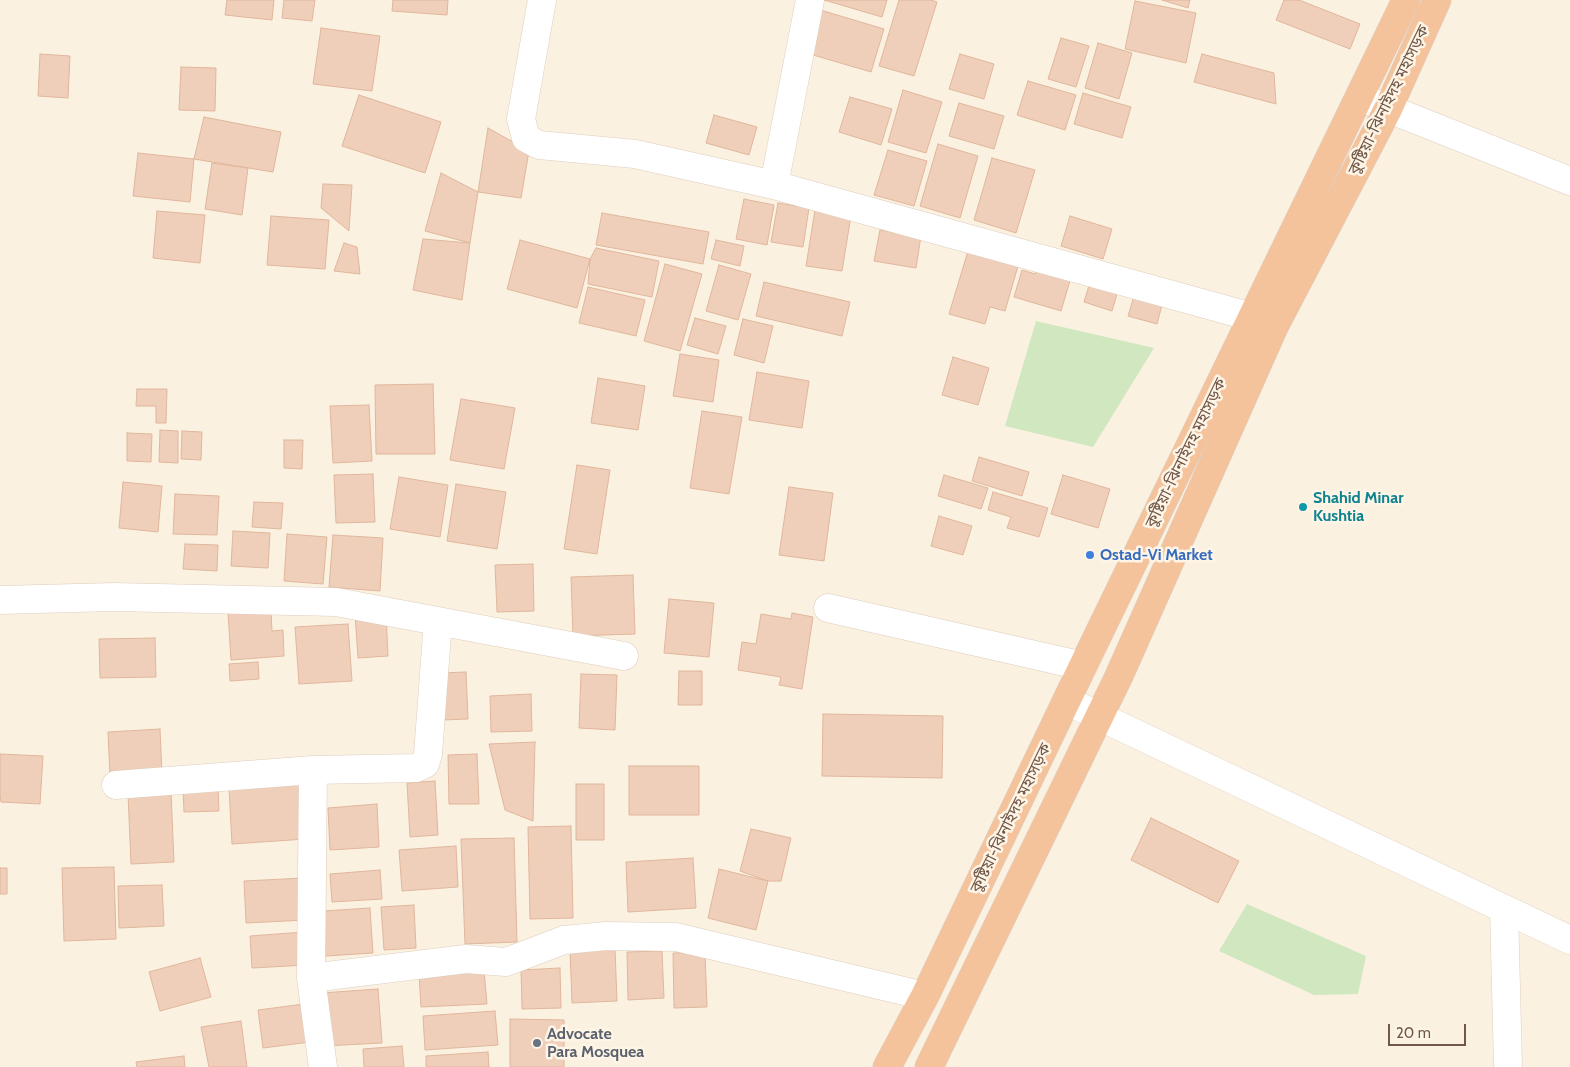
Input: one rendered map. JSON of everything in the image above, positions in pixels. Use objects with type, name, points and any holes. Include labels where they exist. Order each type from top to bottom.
[{"type":"highway","name":"কুষ্টিয়া-ঝিনাইদহ মহাসড়ক","points":[[887,1067],[925,996],[1406,0]]},
{"type":"highway","name":"কুষ্টিয়া-ঝিনাইদহ মহাসড়ক","points":[[930,1067],[1119,676],[1274,326],[1388,108],[1437,0]]},
{"type":"street","points":[[542,0],[521,119],[526,138],[539,145],[635,154],[774,185],[1252,317]]},
{"type":"street","points":[[774,185],[810,0]]},
{"type":"street","points":[[1359,97],[1570,181]]},
{"type":"street","points":[[0,600],[114,597],[336,602],[624,656]]},
{"type":"street","points":[[828,608],[1083,666]]},
{"type":"street","points":[[116,785],[313,770],[416,768],[425,764],[428,754],[438,621]]},
{"type":"street","points":[[1067,701],[1570,940]]},
{"type":"street","points":[[313,770],[311,978],[323,1067]]},
{"type":"street","points":[[1504,909],[1508,1067]]},
{"type":"street","points":[[311,978],[466,958],[506,962],[564,940],[606,936],[676,937],[925,996]]},
{"type":"green space","points":[[1036,321],[1154,348],[1093,447],[1005,426]]},
{"type":"green space","points":[[1247,904],[1366,956],[1358,994],[1314,995],[1219,951]]},
{"type":"building","points":[[227,0],[274,0],[272,20],[225,15]]},
{"type":"building","points":[[284,0],[315,0],[312,21],[282,18]]},
{"type":"building","points":[[393,0],[448,0],[447,15],[392,11]]},
{"type":"building","points":[[824,0],[887,0],[882,17]]},
{"type":"building","points":[[899,0],[931,0],[937,2],[914,76],[879,66]]},
{"type":"building","points":[[1162,0],[1190,0],[1188,8]]},
{"type":"building","points":[[1284,0],[1299,0],[1360,24],[1350,49],[1276,20]]},
{"type":"building","points":[[1135,1],[1196,13],[1186,63],[1125,49]]},
{"type":"building","points":[[817,9],[884,29],[871,72],[803,52]]},
{"type":"building","points":[[321,28],[380,36],[372,91],[313,84]]},
{"type":"building","points":[[1061,38],[1089,46],[1076,87],[1048,79]]},
{"type":"building","points":[[1098,43],[1132,53],[1119,99],[1085,88]]},
{"type":"building","points":[[40,54],[70,56],[68,98],[38,96]]},
{"type":"building","points":[[960,54],[994,64],[984,99],[949,89]]},
{"type":"building","points":[[1202,54],[1274,73],[1276,104],[1194,82]]},
{"type":"building","points":[[181,67],[216,68],[215,111],[179,110]]},
{"type":"building","points":[[1028,81],[1076,95],[1065,130],[1017,115]]},
{"type":"building","points":[[903,90],[942,102],[926,153],[888,142]]},
{"type":"building","points":[[1083,93],[1131,107],[1122,138],[1074,124]]},
{"type":"building","points":[[359,95],[441,122],[425,173],[342,146]]},
{"type":"building","points":[[850,97],[892,109],[881,145],[839,132]]},
{"type":"building","points":[[959,103],[1004,116],[994,149],[949,136]]},
{"type":"building","points":[[714,115],[757,127],[749,155],[706,143]]},
{"type":"building","points":[[204,117],[281,132],[273,172],[194,159]]},
{"type":"building","points":[[488,128],[529,151],[521,198],[478,192]]},
{"type":"building","points":[[938,144],[978,156],[960,218],[920,206]]},
{"type":"building","points":[[888,150],[927,161],[914,206],[874,195]]},
{"type":"building","points":[[138,153],[194,159],[190,202],[133,196]]},
{"type":"building","points":[[992,158],[1035,170],[1016,233],[974,220]]},
{"type":"building","points":[[212,163],[248,168],[242,215],[205,209]]},
{"type":"building","points":[[441,173],[478,192],[470,243],[425,231]]},
{"type":"building","points":[[323,184],[352,185],[349,231],[321,208]]},
{"type":"building","points":[[744,199],[774,205],[767,245],[736,239]]},
{"type":"building","points":[[778,203],[809,208],[803,247],[771,242]]},
{"type":"building","points":[[815,210],[851,216],[842,271],[806,266]]},
{"type":"building","points":[[157,211],[205,215],[200,263],[153,258]]},
{"type":"building","points":[[602,213],[709,232],[703,264],[596,245]]},
{"type":"building","points":[[271,216],[329,220],[325,269],[267,265]]},
{"type":"building","points":[[1070,216],[1112,229],[1103,259],[1061,246]]},
{"type":"building","points":[[880,230],[921,236],[916,268],[874,261]]},
{"type":"building","points":[[423,239],[470,243],[462,300],[413,290]]},
{"type":"building","points":[[520,240],[590,259],[577,308],[507,289]]},
{"type":"building","points":[[716,240],[744,246],[740,266],[711,259]]},
{"type":"building","points":[[344,243],[357,247],[360,274],[334,271]]},
{"type":"building","points":[[596,248],[659,261],[652,297],[588,284],[590,259]]},
{"type":"building","points":[[968,251],[1018,266],[1005,311],[990,307],[985,324],[949,314]]},
{"type":"building","points":[[1038,263],[1072,274],[1061,311],[1014,297],[1022,270],[1035,274]]},
{"type":"building","points":[[665,264],[702,274],[680,351],[644,341]]},
{"type":"building","points":[[719,265],[751,274],[738,320],[706,311]]},
{"type":"building","points":[[1091,279],[1119,287],[1112,311],[1084,302]]},
{"type":"building","points":[[764,282],[850,302],[842,336],[756,316]]},
{"type":"building","points":[[588,287],[645,300],[636,336],[579,323]]},
{"type":"building","points":[[1134,296],[1162,305],[1157,324],[1128,316]]},
{"type":"building","points":[[695,318],[726,326],[718,354],[687,345]]},
{"type":"building","points":[[743,319],[773,326],[764,363],[734,355]]},
{"type":"building","points":[[680,354],[719,360],[713,402],[673,396]]},
{"type":"building","points":[[953,357],[989,368],[978,405],[942,395]]},
{"type":"building","points":[[757,372],[809,381],[802,428],[749,420]]},
{"type":"building","points":[[598,378],[645,386],[638,430],[591,423]]},
{"type":"building","points":[[433,384],[435,454],[376,454],[375,385]]},
{"type":"building","points":[[137,389],[167,389],[166,423],[156,423],[156,406],[136,406]]},
{"type":"building","points":[[461,399],[515,408],[504,469],[450,460]]},
{"type":"building","points":[[369,405],[372,461],[333,463],[330,406]]},
{"type":"building","points":[[702,411],[742,417],[729,494],[690,488]]},
{"type":"building","points":[[160,430],[178,431],[178,463],[159,462]]},
{"type":"building","points":[[182,431],[202,432],[201,460],[181,459]]},
{"type":"building","points":[[127,433],[152,434],[151,462],[127,461]]},
{"type":"building","points":[[284,440],[303,440],[302,469],[284,468]]},
{"type":"building","points":[[979,457],[1029,472],[1022,496],[972,481]]},
{"type":"building","points":[[577,465],[610,470],[597,554],[564,549]]},
{"type":"building","points":[[373,474],[375,522],[336,523],[334,475]]},
{"type":"building","points":[[944,475],[988,488],[981,509],[938,496]]},
{"type":"building","points":[[1063,475],[1110,489],[1098,528],[1051,514]]},
{"type":"building","points":[[399,477],[448,485],[440,537],[390,529]]},
{"type":"building","points":[[123,482],[162,486],[158,532],[119,528]]},
{"type":"building","points":[[456,484],[506,492],[497,549],[447,541]]},
{"type":"building","points":[[789,487],[833,493],[824,561],[779,555]]},
{"type":"building","points":[[993,492],[1048,508],[1039,537],[1007,528],[1011,517],[988,510]]},
{"type":"building","points":[[175,494],[219,496],[217,535],[173,534]]},
{"type":"building","points":[[254,502],[283,503],[281,529],[252,527]]},
{"type":"building","points":[[939,516],[972,526],[963,555],[931,546]]},
{"type":"building","points":[[233,531],[270,533],[268,568],[231,566]]},
{"type":"building","points":[[287,534],[327,537],[323,584],[284,581]]},
{"type":"building","points":[[333,535],[383,538],[380,591],[329,587]]},
{"type":"building","points":[[185,544],[218,545],[217,571],[183,569]]},
{"type":"building","points":[[533,564],[534,611],[497,612],[495,565]]},
{"type":"building","points":[[633,575],[635,634],[573,636],[571,577]]},
{"type":"building","points":[[669,599],[714,603],[709,657],[664,653]]},
{"type":"building","points":[[271,610],[272,631],[283,630],[284,656],[231,660],[228,613]]},
{"type":"building","points":[[386,612],[388,656],[358,658],[355,614]]},
{"type":"building","points":[[792,613],[813,617],[802,689],[779,685],[781,677],[738,670],[742,642],[756,644],[761,614],[791,619]]},
{"type":"building","points":[[348,624],[352,681],[299,684],[295,627]]},
{"type":"building","points":[[155,638],[156,677],[100,678],[99,639]]},
{"type":"building","points":[[258,662],[259,679],[230,681],[229,664]]},
{"type":"building","points":[[679,671],[702,671],[702,705],[678,705]]},
{"type":"building","points":[[466,672],[468,719],[443,720],[441,673]]},
{"type":"building","points":[[581,674],[617,675],[615,730],[579,728]]},
{"type":"building","points":[[531,694],[532,731],[491,732],[490,696]]},
{"type":"building","points":[[823,714],[943,716],[942,778],[822,776]]},
{"type":"building","points":[[160,729],[162,774],[110,776],[108,732]]},
{"type":"building","points":[[535,742],[533,821],[505,810],[489,744]]},
{"type":"building","points":[[0,754],[43,756],[40,804],[1,802]]},
{"type":"building","points":[[477,754],[479,804],[449,804],[448,755]]},
{"type":"building","points":[[629,766],[699,766],[699,815],[629,815]]},
{"type":"building","points":[[435,781],[438,835],[410,837],[407,783]]},
{"type":"building","points":[[303,783],[306,839],[232,844],[229,788]]},
{"type":"building","points":[[576,784],[604,784],[604,840],[576,840]]},
{"type":"building","points":[[218,787],[219,811],[184,812],[183,788]]},
{"type":"building","points":[[171,792],[174,862],[131,864],[128,794]]},
{"type":"building","points":[[377,804],[379,847],[330,850],[328,808]]},
{"type":"building","points":[[1151,818],[1239,861],[1218,903],[1131,860]]},
{"type":"building","points":[[571,826],[573,918],[530,919],[528,827]]},
{"type":"building","points":[[751,829],[791,838],[781,881],[768,881],[740,871]]},
{"type":"building","points":[[514,838],[517,942],[465,944],[461,839]]},
{"type":"building","points":[[456,846],[458,887],[402,891],[399,850]]},
{"type":"building","points":[[693,858],[696,908],[628,912],[626,862]]},
{"type":"building","points":[[114,867],[116,939],[64,941],[62,868]]},
{"type":"building","points":[[0,868],[7,868],[7,894],[0,894]]},
{"type":"building","points":[[719,869],[768,881],[756,930],[708,918]]},
{"type":"building","points":[[380,870],[382,899],[332,902],[330,874]]},
{"type":"building","points":[[304,878],[306,920],[246,923],[244,881]]},
{"type":"building","points":[[162,885],[164,926],[119,928],[118,886]]},
{"type":"building","points":[[414,905],[416,948],[384,950],[381,907]]},
{"type":"building","points":[[370,908],[373,953],[326,956],[323,911]]},
{"type":"building","points":[[304,932],[307,965],[252,968],[250,936]]},
{"type":"building","points":[[615,949],[617,1001],[572,1003],[570,950]]},
{"type":"building","points":[[662,951],[664,998],[628,1000],[627,952]]},
{"type":"building","points":[[705,952],[707,1007],[674,1008],[673,953]]},
{"type":"building","points":[[200,958],[211,997],[160,1011],[149,972]]},
{"type":"building","points":[[560,968],[561,1008],[522,1009],[521,970]]},
{"type":"building","points":[[484,970],[487,1004],[421,1007],[419,974]]},
{"type":"building","points":[[378,989],[382,1043],[324,1046],[321,993]]},
{"type":"building","points":[[304,1004],[310,1042],[263,1048],[258,1010]]},
{"type":"building","points":[[495,1011],[498,1045],[425,1050],[423,1016]]},
{"type":"building","name":"Advocate Para Mosquea","points":[[510,1019],[564,1020],[564,1067],[510,1067]]},
{"type":"building","points":[[241,1021],[247,1067],[209,1067],[201,1027]]},
{"type":"building","points":[[402,1046],[404,1067],[364,1067],[363,1049]]},
{"type":"building","points":[[488,1052],[489,1067],[426,1067],[426,1056]]},
{"type":"building","points":[[184,1056],[185,1067],[137,1067],[136,1062]]},
{"type":"place","name":"Shahid Minar Kushtia","points":[[1303,507]]},
{"type":"place","name":"Ostad-Vi Market","points":[[1090,555]]},
{"type":"place","name":"Advocate Para Mosquea","points":[[537,1043]]}]
